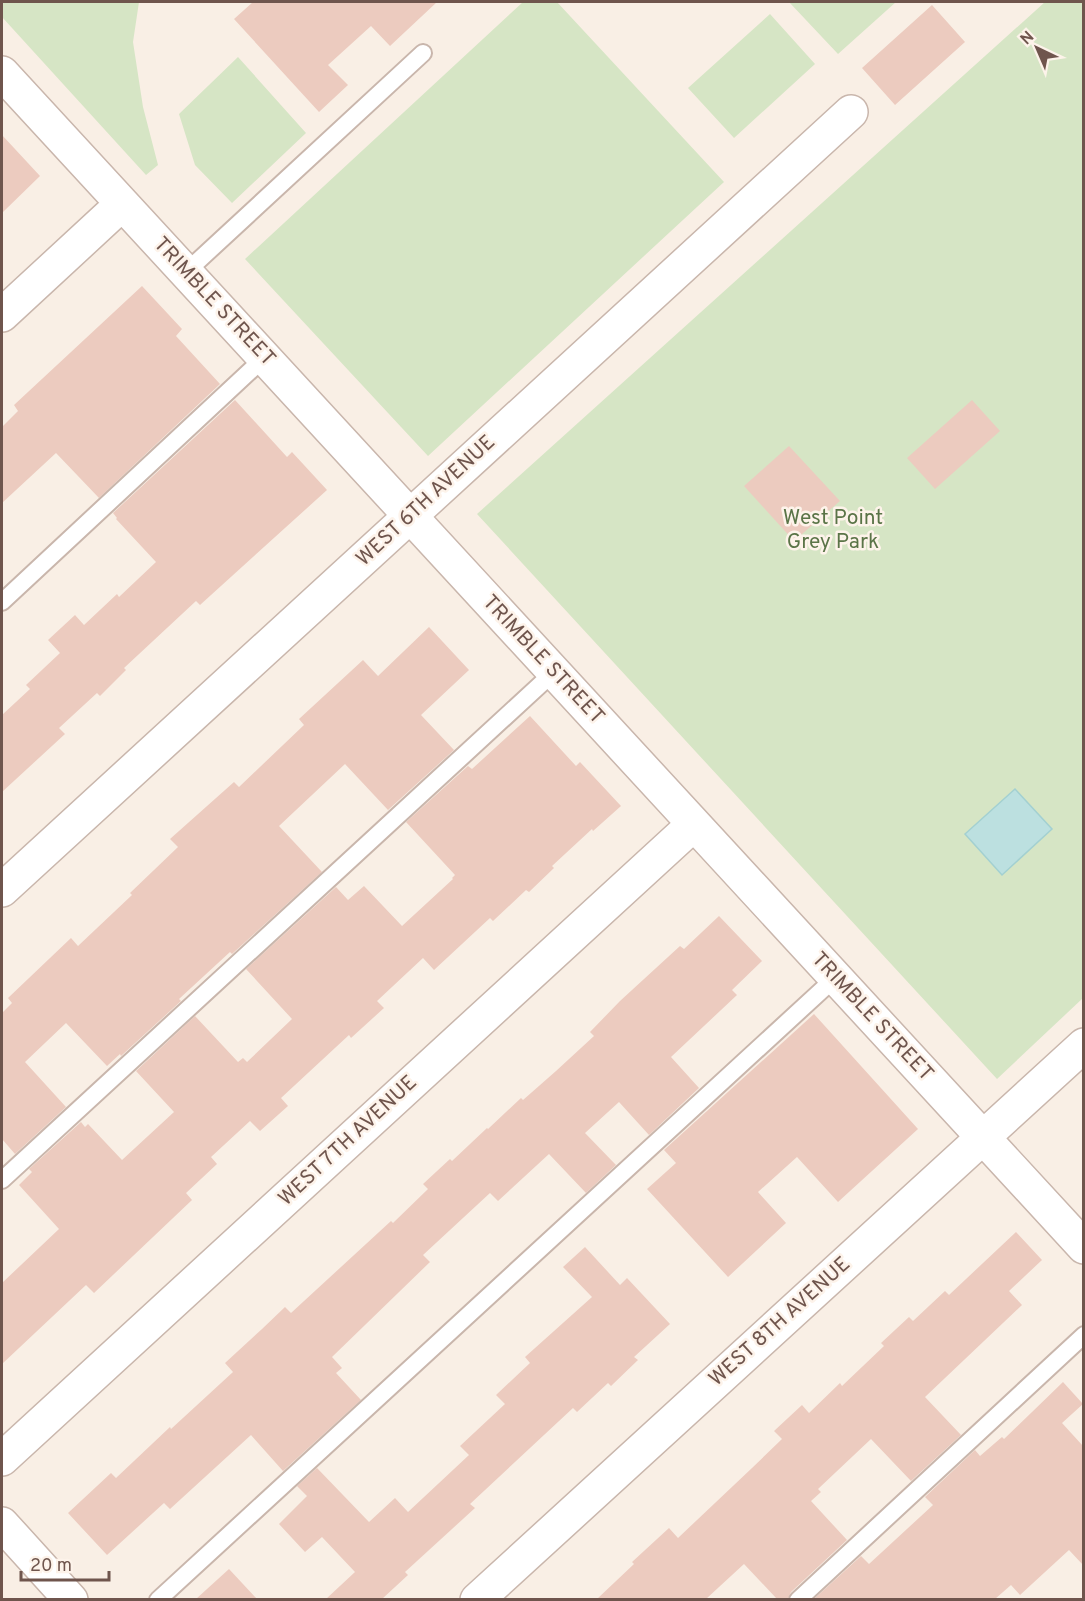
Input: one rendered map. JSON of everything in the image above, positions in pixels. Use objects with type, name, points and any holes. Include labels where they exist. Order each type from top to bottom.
[{"type":"street","name":"TRIMBLE STREET","points":[[2,73],[1083,1247]]},
{"type":"street","name":"WEST 6TH AVENUE","points":[[2,890],[851,112]]},
{"type":"street","points":[[2,315],[122,204]]},
{"type":"street","name":"WEST 7TH AVENUE","points":[[2,1459],[694,824]]},
{"type":"street","name":"WEST 8TH AVENUE","points":[[477,1599],[1083,1045]]},
{"type":"street","points":[[2,1524],[71,1599]]},
{"type":"lane","points":[[186,272],[423,52]]},
{"type":"lane","points":[[2,602],[265,357]]},
{"type":"lane","points":[[2,1180],[554,672]]},
{"type":"lane","points":[[158,1599],[835,978]]},
{"type":"lane","points":[[798,1599],[1083,1335]]},
{"type":"green space","points":[[2,2],[139,2],[133,42],[143,107],[158,165],[146,175],[2,17]]},
{"type":"green space","points":[[523,2],[557,2],[724,182],[428,456],[245,259]]},
{"type":"green space","points":[[789,2],[896,2],[838,54]]},
{"type":"green space","name":"West Point Grey Park","points":[[1045,2],[1083,2],[1083,998],[997,1079],[477,514]]},
{"type":"green space","points":[[770,14],[815,64],[734,138],[688,88]]},
{"type":"green space","points":[[238,57],[306,133],[232,203],[195,165],[179,114]]},
{"type":"water","points":[[1015,789],[1052,829],[1002,875],[965,834]]},
{"type":"building","points":[[253,2],[437,2],[390,46],[371,26],[328,65],[348,85],[319,112],[234,19]]},
{"type":"building","points":[[932,5],[965,42],[895,105],[862,68]]},
{"type":"building","points":[[2,135],[40,176],[2,213]]},
{"type":"building","points":[[142,286],[182,329],[176,336],[220,384],[99,498],[56,453],[2,503],[2,427],[18,411],[14,405]]},
{"type":"building","points":[[235,400],[287,457],[292,452],[327,490],[200,605],[196,601],[124,668],[126,670],[100,696],[97,693],[59,728],[65,734],[2,792],[2,715],[30,689],[26,685],[60,653],[48,640],[75,615],[84,625],[117,594],[119,597],[156,562],[113,513]]},
{"type":"building","points":[[972,400],[1000,431],[935,489],[907,458]]},
{"type":"building","points":[[789,446],[840,501],[794,541],[744,486]]},
{"type":"building","points":[[429,627],[469,670],[421,715],[454,750],[388,810],[345,764],[279,826],[322,872],[232,954],[230,952],[179,999],[181,1001],[107,1066],[66,1023],[25,1062],[66,1107],[15,1154],[2,1139],[2,1013],[12,1003],[8,998],[71,938],[78,946],[132,895],[130,893],[178,847],[170,839],[234,782],[239,787],[304,725],[299,719],[363,660],[378,676]]},
{"type":"building","points":[[530,716],[576,766],[580,762],[621,806],[552,866],[554,868],[529,892],[526,890],[493,921],[490,918],[434,970],[423,958],[377,1001],[384,1008],[351,1038],[349,1035],[281,1098],[288,1106],[260,1131],[250,1121],[211,1157],[217,1164],[186,1193],[192,1200],[94,1293],[86,1285],[2,1364],[2,1283],[59,1229],[19,1185],[32,1172],[29,1169],[81,1122],[85,1127],[88,1124],[122,1160],[174,1112],[136,1071],[195,1016],[238,1062],[243,1058],[247,1062],[292,1019],[246,969],[336,887],[348,900],[364,886],[402,926],[455,875],[406,822],[468,766],[472,769]]},
{"type":"building","points":[[719,916],[762,961],[732,990],[737,995],[671,1057],[699,1088],[649,1135],[619,1102],[585,1133],[616,1165],[586,1193],[549,1154],[498,1201],[490,1193],[423,1255],[430,1262],[332,1357],[342,1368],[336,1373],[361,1400],[283,1471],[251,1435],[170,1509],[164,1503],[107,1555],[68,1513],[111,1473],[116,1478],[170,1427],[171,1429],[233,1372],[225,1363],[285,1307],[291,1313],[391,1221],[393,1223],[428,1189],[423,1184],[450,1159],[452,1161],[521,1098],[523,1100],[556,1071],[594,1036],[590,1032],[620,1001],[680,946],[684,949]]},
{"type":"building","points":[[814,1014],[918,1129],[838,1202],[797,1157],[758,1192],[786,1223],[728,1277],[647,1189],[676,1163],[664,1150]]},
{"type":"building","points":[[1016,1232],[1042,1260],[1009,1291],[1022,1305],[925,1397],[961,1435],[911,1481],[871,1439],[818,1489],[821,1492],[811,1501],[847,1540],[791,1592],[788,1599],[777,1599],[744,1564],[706,1599],[597,1599],[669,1528],[678,1538],[752,1468],[782,1439],[774,1431],[802,1405],[809,1413],[840,1383],[842,1386],[884,1346],[881,1343],[909,1317],[913,1321],[945,1291],[949,1295]]},
{"type":"building","points":[[585,1247],[620,1285],[627,1278],[670,1324],[634,1357],[638,1360],[611,1386],[608,1383],[577,1412],[573,1408],[470,1504],[475,1508],[405,1572],[408,1575],[382,1599],[326,1599],[355,1572],[322,1537],[305,1552],[279,1524],[307,1496],[297,1486],[317,1468],[369,1522],[395,1498],[408,1512],[469,1455],[460,1446],[505,1404],[496,1395],[530,1363],[525,1357],[592,1297],[563,1267]]},
{"type":"building","points":[[1063,1382],[1083,1404],[1062,1423],[1083,1446],[1083,1565],[1069,1550],[1020,1595],[1011,1585],[995,1599],[814,1599],[861,1556],[869,1564],[933,1505],[925,1497],[975,1450],[980,1456],[1002,1437],[1004,1439]]},
{"type":"building","points":[[229,1569],[257,1599],[196,1599]]}]
